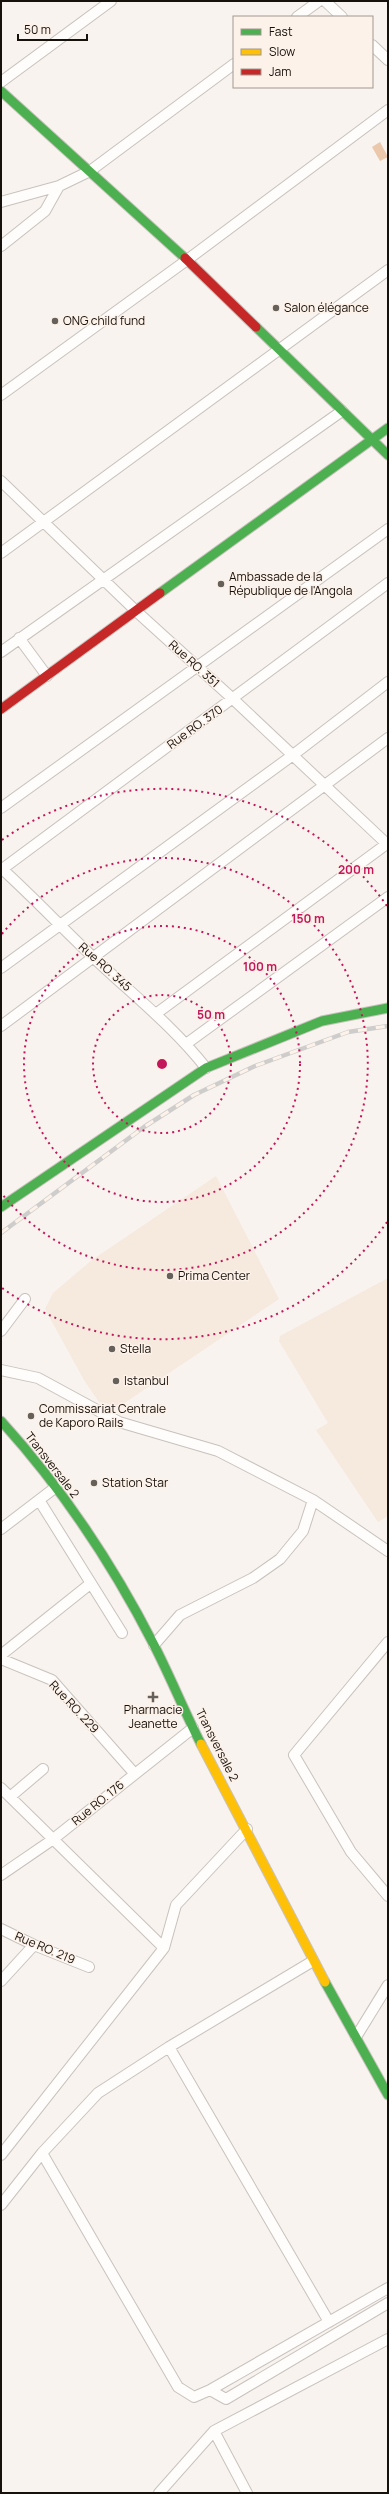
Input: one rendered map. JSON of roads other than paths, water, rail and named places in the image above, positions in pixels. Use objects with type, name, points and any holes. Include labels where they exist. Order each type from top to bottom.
[{"type":"street","points":[[1,82],[111,1]]},
{"type":"street","points":[[299,16],[319,1]]},
{"type":"street","points":[[325,1],[341,16]]},
{"type":"street","points":[[373,46],[388,60]]},
{"type":"street","points":[[1,202],[59,186],[90,171],[233,65]]},
{"type":"street","points":[[1,90],[187,260],[281,349],[388,455]]},
{"type":"street","points":[[1,395],[187,260],[388,110]]},
{"type":"street","points":[[1,246],[45,211],[59,186]]},
{"type":"street","points":[[1,553],[388,270]]},
{"type":"street","points":[[1,652],[104,581],[342,411]]},
{"type":"street","points":[[1,709],[388,428]]},
{"type":"street","name":"Rue RO. 351","points":[[1,481],[44,521],[136,612],[233,699],[388,844]]},
{"type":"street","points":[[1,808],[388,529]]},
{"type":"street","name":"Rue RO. 370","points":[[1,869],[388,583]]},
{"type":"street","points":[[20,638],[47,676]]},
{"type":"street","points":[[1,968],[293,755],[388,682]]},
{"type":"street","points":[[1,1026],[388,738]]},
{"type":"street","points":[[157,1013],[388,844]]},
{"type":"street","name":"Rue RO. 345","points":[[1,869],[94,958],[157,1013],[206,1068]]},
{"type":"street","points":[[186,1044],[388,897]]},
{"type":"street","points":[[1,1207],[206,1068],[322,1021],[388,1008]]},
{"type":"street","points":[[1,1330],[25,1299]]},
{"type":"street","points":[[1,1370],[38,1378],[119,1422],[218,1451],[313,1500],[388,1551]]},
{"type":"street","name":"Transversale 2","points":[[1,1421],[56,1486],[96,1545],[154,1645],[193,1728],[247,1829],[313,1961],[388,2095]]},
{"type":"street","points":[[1,1529],[56,1486]]},
{"type":"street","points":[[39,1500],[90,1584],[122,1633]]},
{"type":"street","points":[[154,1645],[180,1615],[253,1578],[280,1559],[303,1531],[313,1500]]},
{"type":"street","points":[[2,1660],[90,1584]]},
{"type":"street","points":[[388,1642],[294,1755],[350,1852],[388,1896]]},
{"type":"street","name":"Rue RO. 229","points":[[2,1660],[52,1680],[134,1774]]},
{"type":"street","name":"Rue RO. 176","points":[[1,1876],[52,1840],[193,1728]]},
{"type":"street","points":[[10,1798],[43,1769]]},
{"type":"street","points":[[1,1788],[52,1840],[164,1948]]},
{"type":"street","points":[[1,2155],[164,1948],[176,1905],[247,1829]]},
{"type":"street","name":"Rue RO. 219","points":[[1,1929],[34,1945],[89,1967]]},
{"type":"street","points":[[1,1981],[34,1945]]},
{"type":"street","points":[[1,2205],[42,2153],[98,2093],[169,2047],[313,1961]]},
{"type":"street","points":[[356,2037],[388,1985]]},
{"type":"street","points":[[169,2047],[329,2322]]},
{"type":"street","points":[[42,2153],[178,2387],[194,2397],[210,2390],[388,2288]]},
{"type":"street","points":[[210,2390],[226,2399],[388,2303]]},
{"type":"street","points":[[159,2493],[214,2431],[388,2339]]},
{"type":"street","points":[[214,2431],[247,2493]]},
{"type":"railway","points":[[1,1233],[144,1127],[194,1095],[255,1066],[348,1032],[388,1026]]},
{"type":"place","name":"Salon élégance","points":[[276,308]]},
{"type":"place","name":"ONG child fund","points":[[55,321]]},
{"type":"place","name":"Ambassade de la République de l'Angola","points":[[221,584]]},
{"type":"place","name":"Prima Center","points":[[170,1276]]},
{"type":"place","name":"Stella","points":[[112,1349]]},
{"type":"place","name":"Istanbul","points":[[116,1381]]},
{"type":"place","name":"Commissariat Centrale de Kaporo Rails","points":[[31,1416]]},
{"type":"place","name":"Station Star","points":[[94,1483]]},
{"type":"place","name":"Pharmacie Jeanette","points":[[153,1697]]}]
